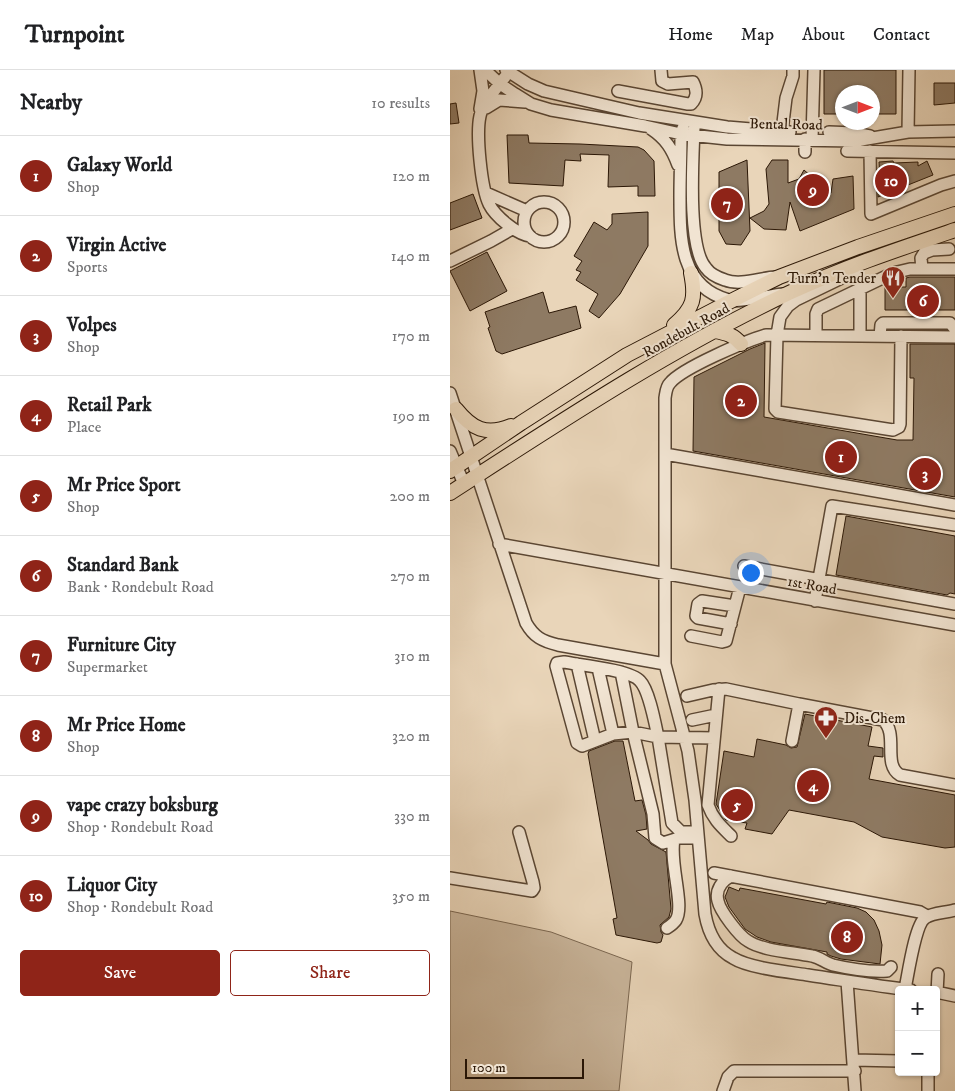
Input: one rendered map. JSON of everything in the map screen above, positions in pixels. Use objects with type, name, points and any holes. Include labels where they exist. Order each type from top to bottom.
[{"type":"main road","name":"Rondebult Road","points":[[453,469],[627,355],[658,338],[779,277],[858,247],[955,214]]},
{"type":"main road","name":"Rondebult Road","points":[[450,493],[604,394],[715,330],[789,293],[856,264],[955,230]]},
{"type":"main road","points":[[658,338],[686,314],[691,306],[694,286],[692,273]]},
{"type":"main road","points":[[715,330],[736,337],[741,344]]},
{"type":"main road","points":[[456,409],[466,422],[481,430],[496,431],[521,423]]},
{"type":"street","points":[[480,70],[483,91],[479,153],[488,202],[512,229],[541,242],[553,240],[562,232],[565,219],[559,208],[548,202],[536,203],[527,211],[525,216],[525,227],[530,236]]},
{"type":"street","name":"Bental Road","points":[[485,70],[500,84],[531,104],[572,115],[645,126],[681,134],[727,139],[756,133]]},
{"type":"street","points":[[662,70],[662,81],[668,84],[693,82]]},
{"type":"street","points":[[618,91],[682,103],[690,96],[694,70]]},
{"type":"street","points":[[781,136],[783,115],[793,70]]},
{"type":"street","points":[[805,152],[810,137],[814,70]]},
{"type":"street","points":[[908,132],[909,70]]},
{"type":"street","points":[[481,114],[507,71]]},
{"type":"street","name":"Bental Road","points":[[507,71],[544,91],[639,113],[690,120],[756,133],[854,141],[908,132],[955,131]]},
{"type":"street","points":[[481,114],[487,106],[499,100],[505,99],[531,104]]},
{"type":"street","points":[[756,133],[783,115]]},
{"type":"street","points":[[690,120],[681,134],[680,232],[684,254],[692,273],[704,288],[732,301],[789,293]]},
{"type":"street","points":[[690,120],[694,135],[694,241],[705,268],[727,281],[740,282],[779,277]]},
{"type":"street","points":[[645,126],[658,134],[672,148],[680,172]]},
{"type":"street","points":[[694,160],[700,149],[709,142],[727,139]]},
{"type":"street","points":[[847,151],[955,153]]},
{"type":"street","points":[[870,151],[871,214],[940,185],[955,181]]},
{"type":"street","points":[[486,193],[527,211]]},
{"type":"street","points":[[450,261],[512,229]]},
{"type":"street","points":[[902,336],[899,427],[893,430],[776,410],[774,404],[777,335],[780,317],[788,306],[796,300],[903,248]]},
{"type":"street","points":[[922,269],[921,258],[924,253],[932,250],[949,249]]},
{"type":"street","points":[[816,335],[816,314],[818,309],[860,288],[892,273],[910,269],[955,269]]},
{"type":"street","points":[[860,288],[860,336]]},
{"type":"street","points":[[880,336],[881,325],[884,323],[950,323],[955,329]]},
{"type":"street","points":[[895,988],[777,970],[738,961],[726,954],[708,928],[689,760],[665,664],[664,398],[668,384],[691,368],[741,344],[766,335],[955,337]]},
{"type":"street","points":[[450,393],[526,623],[537,638],[566,647],[665,664]]},
{"type":"street","points":[[450,451],[453,469],[464,484]]},
{"type":"street","points":[[665,454],[955,505]]},
{"type":"street","points":[[815,601],[832,506],[955,525]]},
{"type":"street","name":"1st Road","points":[[499,544],[955,625]]},
{"type":"street","points":[[744,566],[955,604]]},
{"type":"street","points":[[691,636],[715,640],[735,606],[740,588]]},
{"type":"street","points":[[725,623],[698,618],[696,613],[699,602],[735,606]]},
{"type":"street","points":[[667,928],[677,919],[678,913],[678,894],[672,856],[674,830],[658,737],[642,684],[640,680],[628,673],[559,662],[556,666],[577,744],[582,746],[613,734],[633,732],[658,737],[714,738]]},
{"type":"street","points":[[577,664],[595,741]]},
{"type":"street","points":[[598,668],[613,734]]},
{"type":"street","points":[[621,672],[653,814],[661,826],[674,830]]},
{"type":"street","points":[[719,689],[708,805],[716,821],[731,836]]},
{"type":"street","points":[[687,696],[719,689],[883,720],[890,729],[892,764],[896,773],[955,785]]},
{"type":"street","points":[[792,741],[799,704]]},
{"type":"street","points":[[692,720],[716,715]]},
{"type":"street","points":[[674,830],[679,838],[698,835]]},
{"type":"street","points":[[450,878],[532,891],[534,888],[533,882],[519,832]]},
{"type":"street","points":[[714,873],[920,912],[927,916]]},
{"type":"street","points":[[731,876],[724,880],[717,892],[718,904],[737,930],[748,941],[763,947],[815,956],[832,965],[874,972],[887,971],[891,967]]},
{"type":"street","points":[[906,986],[914,943],[922,920],[927,916],[955,910]]},
{"type":"street","points":[[937,986],[938,974]]},
{"type":"street","points":[[847,981],[856,1091]]},
{"type":"street","points":[[940,993],[955,996]]},
{"type":"street","points":[[723,1091],[728,1077],[734,1072],[854,1066],[895,1061]]},
{"type":"street","points":[[928,1076],[928,1091]]},
{"type":"shaded area","points":[[450,911],[551,932],[632,962],[619,1091],[450,1091]]},
{"type":"building","points":[[824,70],[896,70],[896,114],[880,114],[880,85],[835,85],[835,114],[824,114]]},
{"type":"building","points":[[934,83],[955,83],[955,103],[934,105]]},
{"type":"building","points":[[456,103],[459,123],[450,124],[450,104]]},
{"type":"building","points":[[507,135],[528,135],[529,143],[638,147],[644,150],[654,161],[655,196],[638,196],[638,186],[608,187],[609,155],[580,154],[581,161],[565,160],[563,186],[509,183]]},
{"type":"building","points":[[747,160],[750,231],[741,245],[726,244],[719,231],[719,172]]},
{"type":"building","points":[[772,160],[788,160],[788,183],[799,179],[804,170],[812,177],[806,187],[813,201],[831,193],[833,179],[853,176],[854,209],[800,231],[790,202],[786,230],[764,229],[750,218],[764,211],[769,204],[766,169]]},
{"type":"building","points":[[893,161],[894,163],[918,162],[918,166],[927,161],[933,175],[878,197],[878,182],[880,181],[879,162]]},
{"type":"building","points":[[473,194],[482,218],[450,230],[450,203]]},
{"type":"building","points":[[648,212],[648,246],[620,294],[599,318],[589,311],[598,294],[576,280],[581,272],[576,270],[582,261],[574,256],[594,222],[607,230],[612,224],[612,214]]},
{"type":"building","points":[[487,252],[507,291],[470,311],[450,271]]},
{"type":"building","points":[[955,277],[955,310],[885,310],[885,287],[906,287],[906,278]]},
{"type":"building","points":[[543,292],[549,313],[576,306],[581,328],[502,354],[496,351],[485,312]]},
{"type":"building","points":[[765,343],[764,417],[897,440],[913,440],[914,378],[910,378],[910,344],[955,344],[955,497],[693,451],[694,377]]},
{"type":"building","points":[[846,516],[955,536],[955,594],[950,593],[947,595],[836,575]]},
{"type":"building","points":[[805,714],[872,727],[868,746],[883,748],[883,757],[874,756],[869,779],[955,795],[955,847],[945,848],[882,837],[854,822],[789,810],[772,834],[745,829],[747,823],[726,820],[716,804],[724,751],[754,757],[757,739],[786,745],[791,748],[797,747]]},
{"type":"building","points":[[615,741],[623,741],[635,801],[642,800],[646,815],[647,829],[636,831],[651,844],[666,852],[671,909],[669,917],[660,925],[663,935],[661,942],[657,943],[616,935],[613,919],[617,918],[588,754],[589,751]]},
{"type":"building","points":[[729,887],[739,891],[740,888],[826,904],[827,902],[857,908],[866,912],[874,920],[879,931],[882,945],[880,964],[841,959],[827,954],[827,952],[771,942],[757,937],[745,929],[729,907],[725,897]]},
{"type":"place","name":"Liquor City","points":[[891,181]]},
{"type":"place","name":"vape crazy boksburg","points":[[813,190]]},
{"type":"place","name":"Furniture City","points":[[727,204]]},
{"type":"place","name":"Turn'n Tender","points":[[893,299]]},
{"type":"place","name":"Standard Bank","points":[[923,301]]},
{"type":"place","name":"Virgin Active","points":[[741,401]]},
{"type":"place","name":"Galaxy World","points":[[841,457]]},
{"type":"place","name":"Volpes","points":[[925,474]]},
{"type":"place","name":"Dis-Chem","points":[[826,739]]},
{"type":"place","name":"Retail Park","points":[[813,786]]},
{"type":"place","name":"Mr Price Sport","points":[[737,805]]},
{"type":"place","name":"Mr Price Home","points":[[847,937]]}]
